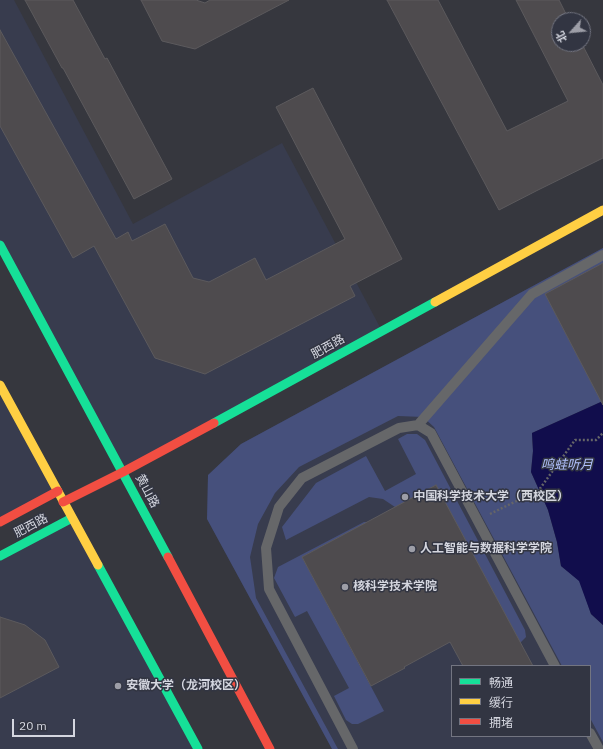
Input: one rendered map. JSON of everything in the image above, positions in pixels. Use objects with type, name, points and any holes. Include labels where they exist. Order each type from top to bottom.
[{"type":"main road","name":"肥西路","points":[[63,502],[123,472],[603,210]]},
{"type":"main road","name":"黄山路","points":[[0,244],[270,749]]},
{"type":"main road","points":[[0,385],[198,749]]},
{"type":"main road","name":"肥西路","points":[[0,522],[58,492]]},
{"type":"main road","name":"肥西路","points":[[0,556],[72,518]]},
{"type":"lane","points":[[353,749],[269,589],[266,548],[279,507],[302,478],[399,428],[418,425],[532,294],[603,255]]},
{"type":"lane","points":[[418,425],[431,433],[553,665]]},
{"type":"lane","points":[[591,735],[599,749]]},
{"type":"path","points":[[477,520],[539,490],[576,440],[596,440],[603,433]]},
{"type":"shaded area","points":[[0,0],[14,0],[133,224],[282,143],[382,331],[123,472],[0,245]]},
{"type":"shaded area","name":"中国科学技术大学（西校区）","points":[[603,248],[603,749],[332,749],[207,519],[208,475],[241,444]]},
{"type":"shaded area","points":[[603,248],[603,401],[532,433],[533,451],[531,472],[548,510],[557,542],[561,566],[580,581],[591,614],[603,625],[603,742],[591,720],[591,665],[561,665],[434,427],[423,417],[398,416],[299,467],[275,493],[258,524],[250,557],[256,598],[338,749],[332,749],[207,519],[208,475],[241,444]]},
{"type":"shaded area","points":[[0,385],[58,491],[0,522]]},
{"type":"shaded area","points":[[407,434],[417,434],[425,440],[525,630],[526,637],[520,643],[395,507],[383,499],[369,497],[286,540],[282,527],[316,483],[366,456],[385,491],[416,474],[398,439]]},
{"type":"shaded area","points":[[72,518],[197,749],[0,749],[0,556]]},
{"type":"shaded area","points":[[364,522],[368,522],[302,557],[384,711],[358,724],[352,724],[346,720],[334,696],[349,688],[307,611],[295,617],[274,578],[278,567]]},
{"type":"water","name":"鸣蛙听月","points":[[603,401],[603,625],[591,614],[579,581],[561,566],[557,542],[548,510],[531,472],[533,451],[532,433]]},
{"type":"building","points":[[25,0],[73,0],[105,59],[107,58],[172,179],[134,199]]},
{"type":"building","points":[[141,0],[196,0],[205,3],[210,0],[289,0],[195,49],[162,41]]},
{"type":"building","points":[[387,0],[438,0],[507,131],[568,101],[516,0],[559,0],[565,12],[551,12],[551,52],[586,52],[603,85],[603,158],[499,210]]},
{"type":"building","points":[[0,30],[116,239],[128,232],[132,241],[165,224],[193,278],[209,282],[255,258],[266,280],[345,239],[276,107],[313,88],[402,259],[350,286],[355,296],[205,374],[155,358],[94,246],[73,258],[0,126]]},
{"type":"building","points":[[603,263],[603,405],[545,294]]},
{"type":"building","points":[[436,485],[532,665],[462,665],[450,642],[371,686],[302,557]]},
{"type":"building","points":[[0,617],[25,625],[45,640],[59,667],[0,698]]},
{"type":"traffic: fast","points":[[0,245],[168,557]]},
{"type":"traffic: fast","points":[[214,423],[435,302]]},
{"type":"traffic: fast","points":[[0,556],[72,518]]},
{"type":"traffic: fast","points":[[98,565],[198,749]]},
{"type":"traffic: slow","points":[[435,302],[603,210]]},
{"type":"traffic: slow","points":[[0,385],[98,565]]},
{"type":"traffic: jam","points":[[63,502],[123,472],[214,423]]},
{"type":"traffic: jam","points":[[0,522],[58,491]]},
{"type":"traffic: jam","points":[[168,557],[270,749]]},
{"type":"place","name":"中国科学技术大学（西校区）","points":[[405,497]]},
{"type":"place","name":"人工智能与数据科学学院","points":[[412,549]]},
{"type":"place","name":"核科学技术学院","points":[[345,587]]},
{"type":"place","name":"安徽大学（龙河校区）","points":[[118,686]]}]
